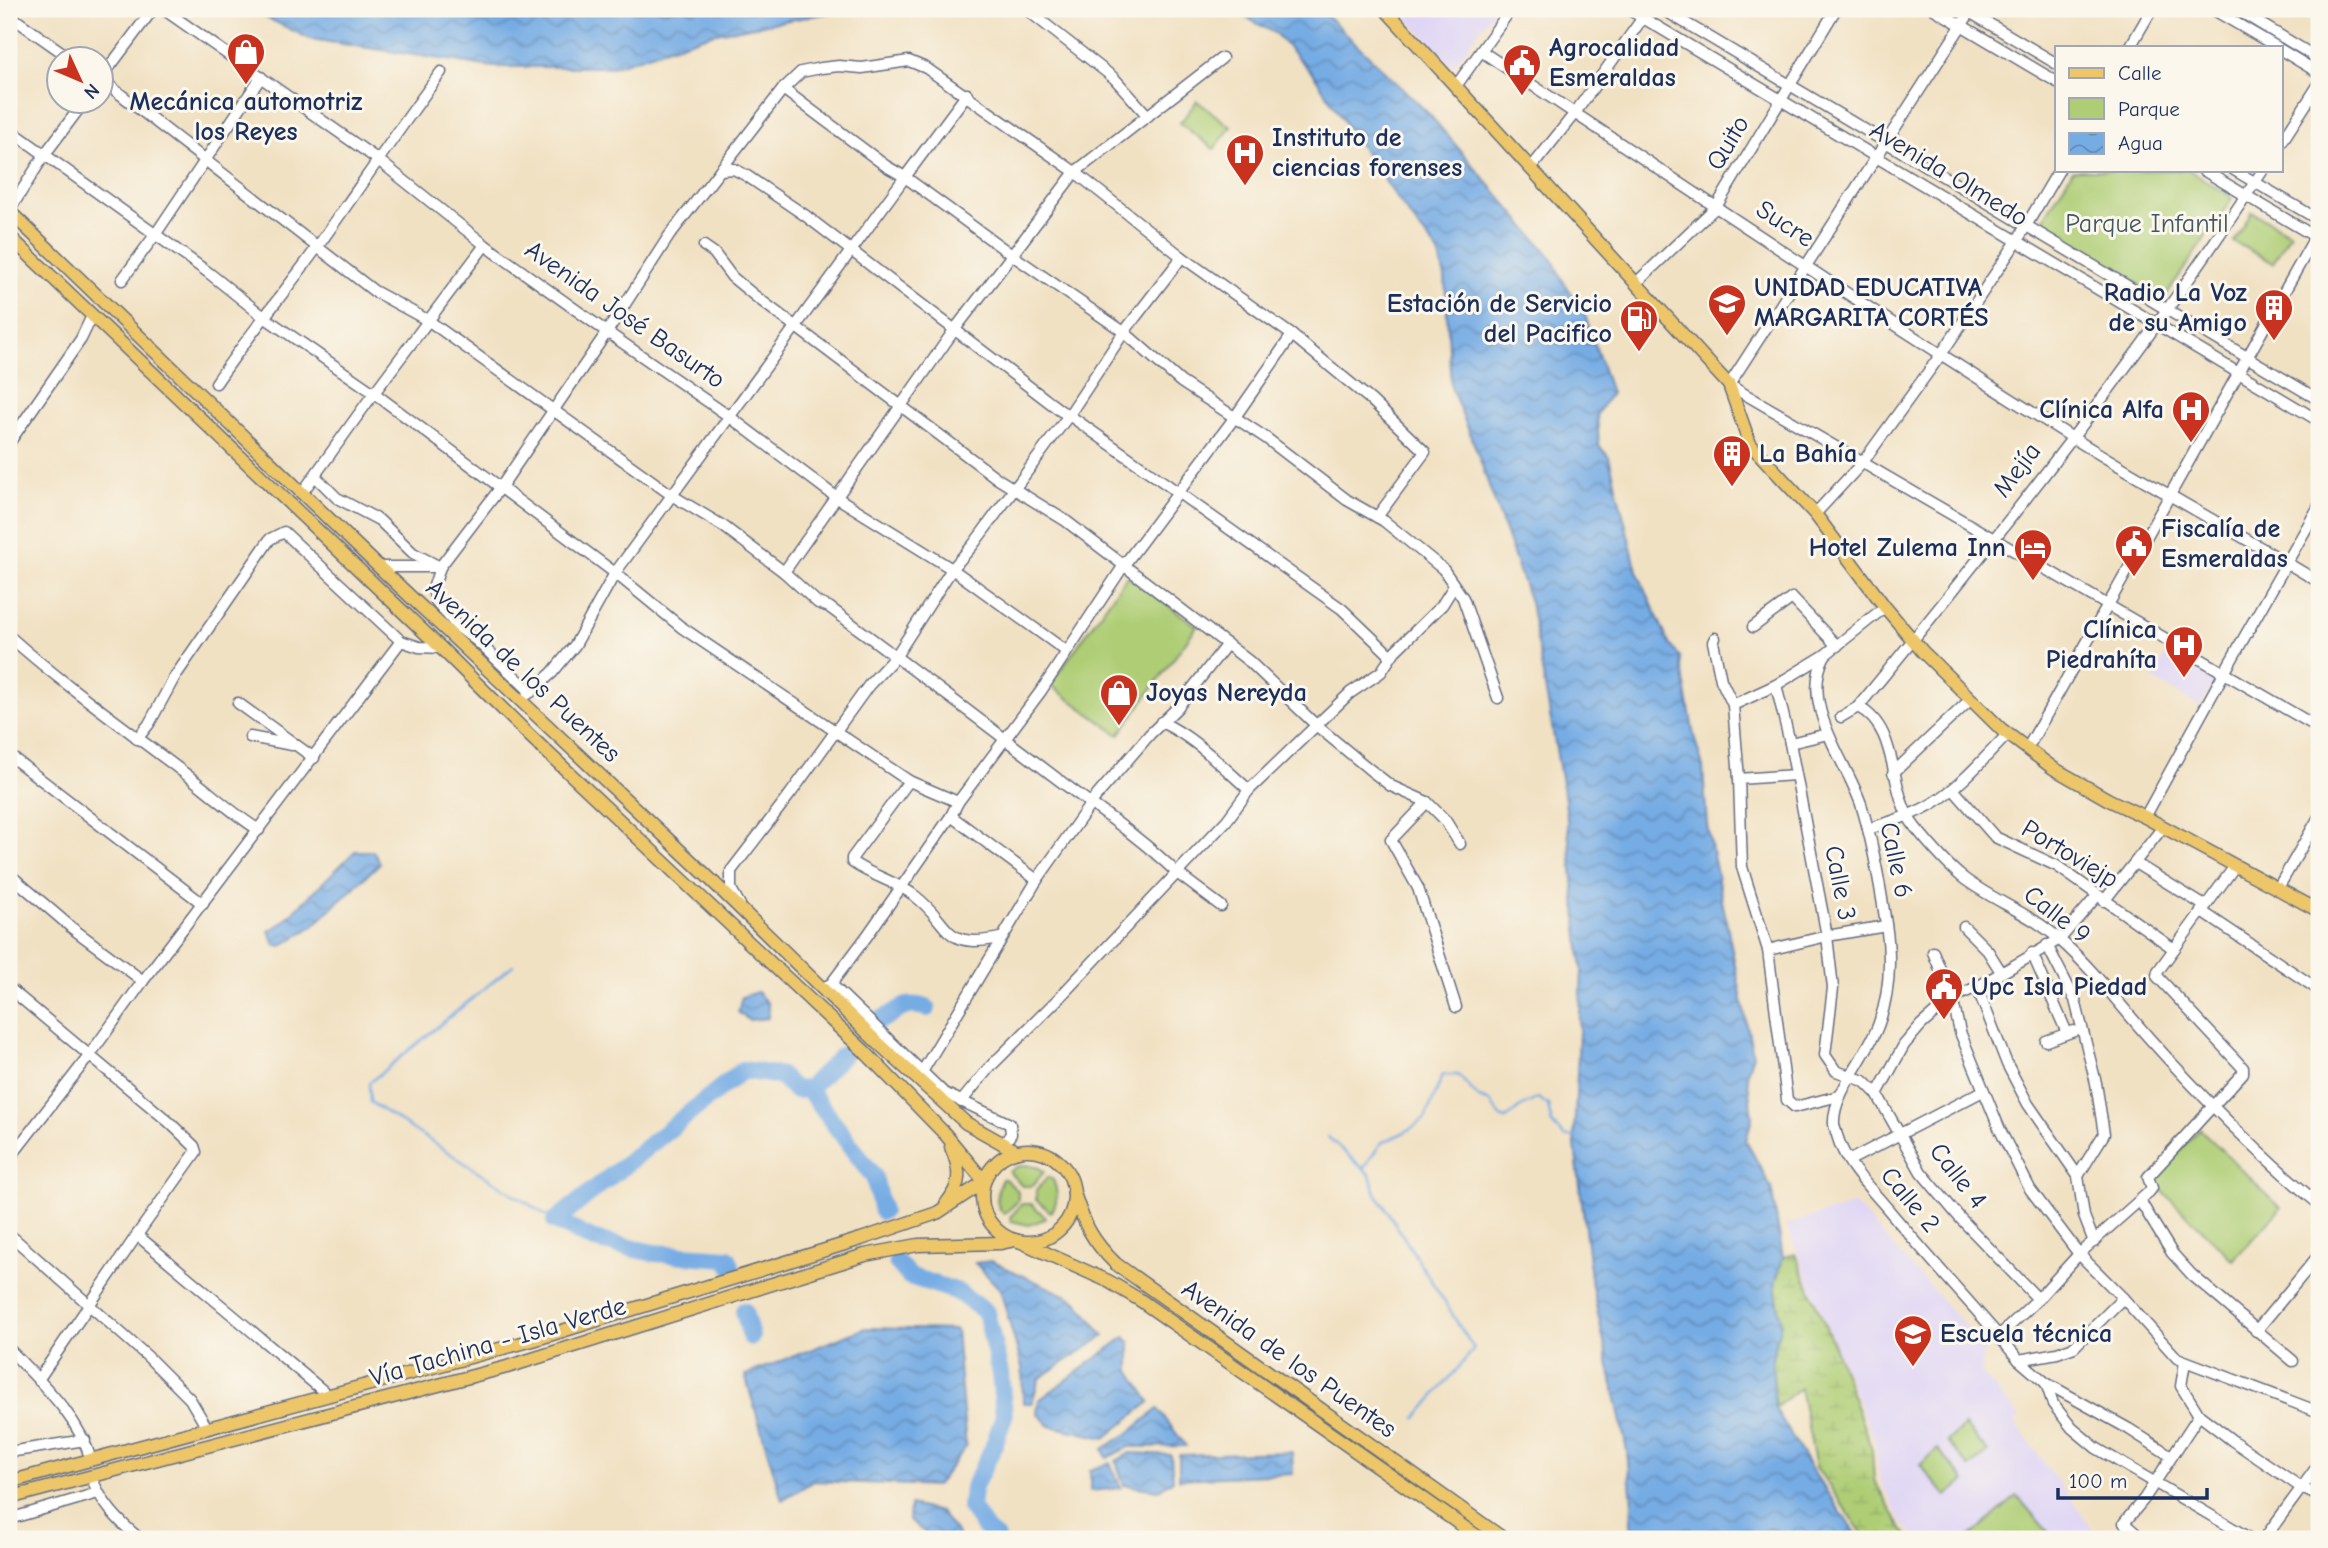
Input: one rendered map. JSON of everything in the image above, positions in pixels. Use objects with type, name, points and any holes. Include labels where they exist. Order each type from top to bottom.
[{"type":"main road","points":[[1385,9],[1729,385],[1750,444],[1815,514],[1913,640],[1971,699],[2008,734],[2053,768],[2319,911]]},
{"type":"main road","name":"Avenida de los Puentes","points":[[9,211],[379,567],[455,631],[520,700],[745,914],[827,986],[876,1041],[966,1123],[1016,1151]]},
{"type":"main road","name":"Avenida de los Puentes","points":[[9,236],[441,648],[530,737],[863,1049],[945,1134],[984,1182]]},
{"type":"main road","points":[[936,1213],[954,1194],[959,1179],[958,1161],[945,1134]]},
{"type":"main road","points":[[1032,1150],[1055,1158],[1070,1177],[1074,1193],[1069,1215],[1055,1233],[1034,1241],[1017,1241],[998,1231],[989,1221],[982,1202],[984,1182],[995,1163],[1016,1151],[1032,1150]]},
{"type":"main road","name":"Vía Tachina - Isla Verde","points":[[9,1482],[533,1339],[861,1239],[936,1213],[984,1182]]},
{"type":"main road","name":"Avenida de los Puentes","points":[[1074,1193],[1087,1230],[1116,1264],[1504,1539]]},
{"type":"main road","name":"Avenida de los Puentes","points":[[1017,1241],[1101,1278],[1132,1295],[1481,1539]]},
{"type":"main road","name":"Vía Tachina - Isla Verde","points":[[9,1498],[507,1367],[864,1255],[918,1245],[1017,1241]]},
{"type":"street","points":[[116,59],[152,9]]},
{"type":"street","name":"Avenida José Basurto","points":[[163,9],[377,159],[485,244],[730,417],[836,497],[952,569],[1066,651]]},
{"type":"street","points":[[1026,9],[1114,78],[1148,116]]},
{"type":"street","points":[[1456,86],[1511,9]]},
{"type":"street","name":"Avenida Olmedo","points":[[1628,9],[1646,13],[1781,100],[2319,421]]},
{"type":"street","name":"Avenida Olmedo","points":[[1662,9],[2319,400]]},
{"type":"street","name":"Quito","points":[[1636,283],[1716,207],[1836,9]]},
{"type":"street","points":[[1934,9],[2055,81]]},
{"type":"street","points":[[2131,46],[2152,9]]},
{"type":"street","points":[[2212,9],[2276,46]]},
{"type":"street","points":[[2236,9],[2319,59]]},
{"type":"street","points":[[2055,63],[1969,10],[1962,25],[1729,385],[2319,728]]},
{"type":"street","points":[[1531,168],[1575,113],[1646,13]]},
{"type":"street","points":[[9,15],[53,46]]},
{"type":"street","points":[[2282,50],[2319,73]]},
{"type":"street","name":"Sucre","points":[[1481,51],[2071,437],[2169,497],[2319,582]]},
{"type":"street","points":[[784,572],[955,329],[1075,172],[1222,58]]},
{"type":"street","points":[[531,692],[477,641],[455,631],[433,595],[440,567],[501,487],[669,236],[783,89],[801,72],[839,66],[862,68],[909,61],[926,68],[967,94],[1075,172],[1182,257],[1292,335],[1371,400],[1425,452],[1377,517]]},
{"type":"street","points":[[216,383],[317,248],[377,159],[398,134],[441,72]]},
{"type":"street","points":[[122,280],[261,77]]},
{"type":"street","points":[[2282,141],[2319,85]]},
{"type":"street","points":[[116,89],[317,248],[381,295],[429,321],[673,496],[723,526],[784,572],[820,604],[829,607],[896,656],[1128,830],[1220,906]]},
{"type":"street","points":[[783,89],[886,166],[1124,332],[1181,382],[1235,417],[1347,500],[1377,517],[1443,569],[1463,598],[1498,698]]},
{"type":"street","points":[[520,700],[552,673],[575,645],[615,573],[967,94]]},
{"type":"street","points":[[9,211],[45,154],[74,116]]},
{"type":"street","points":[[9,129],[501,487],[615,573],[681,627],[909,781],[958,802]]},
{"type":"street","points":[[720,170],[734,169],[806,216],[1061,411],[1342,609],[1391,656]]},
{"type":"street","points":[[1815,514],[1863,462],[1942,353],[2017,241],[2058,172]]},
{"type":"street","points":[[2027,749],[2318,235],[2206,172]]},
{"type":"street","points":[[2238,172],[2319,220]]},
{"type":"street","name":"Mejía","points":[[1841,717],[1858,707],[1994,538],[2157,324],[2262,172]]},
{"type":"street","points":[[303,493],[485,244]]},
{"type":"street","points":[[704,246],[714,253],[732,277],[902,407],[1013,490],[1066,521],[1250,662],[1317,726],[1391,786],[1427,802],[1445,820],[1460,844]]},
{"type":"street","points":[[745,914],[731,889],[731,871],[791,793],[834,730],[896,656],[952,569],[974,545],[1069,415],[1124,332],[1182,257]]},
{"type":"street","points":[[9,443],[81,340],[92,316]]},
{"type":"street","points":[[1003,1144],[1011,1134],[1010,1124],[944,1093],[827,986],[902,887],[958,802],[1047,682],[1124,565],[1235,417],[1292,335]]},
{"type":"street","points":[[316,477],[337,498],[379,520],[413,553],[440,567]]},
{"type":"street","points":[[2146,817],[2319,506]]},
{"type":"street","points":[[137,739],[149,724],[174,678],[275,536],[286,532],[401,641],[419,647],[441,648]]},
{"type":"street","points":[[379,567],[440,567]]},
{"type":"street","points":[[361,602],[359,595],[366,577]]},
{"type":"street","points":[[961,1102],[988,1069],[1227,820],[1249,790],[1350,693],[1381,672],[1391,656],[1443,605],[1454,586]]},
{"type":"street","points":[[1753,627],[1792,598],[1837,646]]},
{"type":"street","points":[[1733,705],[1776,685],[1825,655],[1885,607]]},
{"type":"street","points":[[9,636],[50,672],[260,830]]},
{"type":"street","points":[[1716,638],[1713,642],[1721,680],[1733,705],[1742,867],[1768,950],[1789,1103],[1796,1107],[1839,1096]]},
{"type":"street","points":[[9,1159],[401,641]]},
{"type":"street","points":[[922,1072],[1000,938],[1090,804],[1161,722],[1177,708],[1227,645]]},
{"type":"street","name":"Calle 6","points":[[1825,655],[1819,668],[1816,687],[1828,734],[1854,787],[1868,829],[1886,926],[1888,992],[1879,1025],[1853,1076]]},
{"type":"street","name":"Calle 3","points":[[1776,685],[1790,743],[1827,936],[1833,988],[1825,1055],[1836,1071],[1853,1076]]},
{"type":"street","points":[[1893,773],[1971,699]]},
{"type":"street","points":[[238,703],[314,758]]},
{"type":"street","name":"Calle 9","points":[[1858,707],[1870,713],[1883,730],[1907,816],[1962,877],[2020,911],[2060,939],[2212,1107],[2319,1204]]},
{"type":"street","points":[[1161,722],[1171,726],[1219,763],[1249,790]]},
{"type":"street","points":[[1790,743],[1828,734]]},
{"type":"street","points":[[1868,829],[1907,816],[1934,802],[1953,789],[2008,734]]},
{"type":"street","points":[[250,737],[296,746]]},
{"type":"street","points":[[9,754],[203,904]]},
{"type":"street","points":[[1739,779],[1795,775]]},
{"type":"street","points":[[909,781],[852,858],[855,864],[915,895],[945,929],[957,937],[977,943],[1000,938]]},
{"type":"street","name":"Portoviejp","points":[[1953,789],[1995,836],[2056,866],[2174,949]]},
{"type":"street","points":[[1427,802],[1391,840],[1418,888],[1456,1007]]},
{"type":"street","points":[[951,816],[1037,880]]},
{"type":"street","points":[[2278,888],[2319,817]]},
{"type":"street","points":[[1877,1094],[1904,1045],[1921,1025],[1952,998],[1977,987],[2060,939],[2135,863],[2163,827]]},
{"type":"street","points":[[2135,863],[2319,989]]},
{"type":"street","points":[[1999,1336],[2079,1254],[2152,1188],[2148,1177],[2244,1070],[2157,976],[2235,866]]},
{"type":"street","points":[[9,874],[72,928],[143,981]]},
{"type":"street","points":[[1768,950],[1886,926]]},
{"type":"street","points":[[1964,927],[1988,951],[2001,972]]},
{"type":"street","points":[[2047,945],[2075,1000],[2096,1083],[2104,1134],[2078,1176]]},
{"type":"street","points":[[1933,952],[1952,998],[1960,1032],[1983,1091],[2030,1189],[2079,1254],[2177,1358],[2319,1412]]},
{"type":"street","points":[[2032,953],[2067,1033]]},
{"type":"street","points":[[1977,987],[2007,1064],[2028,1104],[2078,1176],[2084,1216],[2094,1242]]},
{"type":"street","points":[[9,988],[169,1122],[197,1152],[38,1380]]},
{"type":"street","points":[[2046,1041],[2083,1028]]},
{"type":"street","name":"Calle 4","points":[[1853,1076],[1864,1081],[1877,1094],[1929,1181],[1960,1218],[2038,1299]]},
{"type":"street","name":"Calle 2","points":[[1853,1076],[1839,1096],[1834,1124],[1841,1147],[1865,1182],[1920,1248],[2019,1360],[2046,1383]]},
{"type":"street","points":[[1850,1160],[1983,1091]]},
{"type":"street","points":[[2140,1200],[2172,1253],[2192,1275],[2293,1361]]},
{"type":"street","points":[[9,1234],[147,1356],[190,1399],[207,1428]]},
{"type":"street","points":[[137,1235],[328,1395]]},
{"type":"street","points":[[2256,1331],[2319,1255]]},
{"type":"street","points":[[2019,1360],[2074,1347],[2123,1298]]},
{"type":"street","points":[[9,1349],[76,1423],[91,1460]]},
{"type":"street","points":[[2185,1362],[2181,1386],[2199,1415],[2232,1441],[2302,1488],[2319,1496]]},
{"type":"street","points":[[2046,1383],[2129,1429],[2171,1456]]},
{"type":"street","points":[[2046,1383],[2053,1404],[2072,1428],[2096,1448],[2251,1539]]},
{"type":"street","points":[[2142,1539],[2124,1523],[2154,1484],[2199,1415]]},
{"type":"street","points":[[9,1452],[85,1440]]},
{"type":"street","points":[[2264,1539],[2319,1464]]},
{"type":"street","points":[[92,1476],[98,1493],[124,1526],[140,1539]]},
{"type":"street","points":[[9,1519],[98,1493]]},
{"type":"shaded area","points":[[1398,9],[1495,9],[1453,66]]},
{"type":"shaded area","name":"Clínica Piedrahíta","points":[[2168,651],[2216,680],[2200,707],[2151,678]]},
{"type":"shaded area","name":"Escuela técnica","points":[[1855,1204],[1987,1350],[1982,1357],[1981,1372],[2020,1417],[2014,1422],[2093,1529],[2082,1539],[1917,1539],[1901,1522],[1880,1480],[1875,1443],[1786,1225]]},
{"type":"green space","points":[[1197,101],[1231,127],[1214,149],[1180,123]]},
{"type":"green space","name":"Parque Infantil","points":[[2072,172],[2192,172],[2232,198],[2163,300],[2041,223]]},
{"type":"green space","points":[[2252,212],[2290,233],[2273,263],[2234,242]]},
{"type":"green space","points":[[1127,576],[1197,626],[1119,735],[1050,685]]},
{"type":"green space","points":[[2200,1129],[2281,1208],[2233,1260],[2151,1180]]},
{"type":"green space","points":[[1027,1165],[1044,1172],[1032,1186],[1022,1186],[1009,1172],[1016,1167]]},
{"type":"green space","points":[[1048,1177],[1053,1180],[1056,1193],[1051,1212],[1036,1200],[1036,1190]]},
{"type":"green space","points":[[1002,1179],[1018,1191],[1018,1201],[1004,1214],[997,1198]]},
{"type":"green space","points":[[1022,1204],[1032,1204],[1045,1219],[1029,1225],[1011,1221],[1010,1217]]},
{"type":"green space","points":[[1795,1254],[1836,1351],[1872,1450],[1874,1480],[1910,1539],[1866,1539],[1816,1467],[1800,1388],[1775,1408],[1772,1359],[1781,1323],[1775,1284],[1783,1257]]},
{"type":"green space","points":[[1965,1426],[1988,1452],[1970,1468],[1947,1441]]},
{"type":"green space","points":[[1938,1449],[1965,1481],[1946,1496],[1920,1465]]},
{"type":"green space","points":[[2017,1496],[2054,1539],[1967,1539]]},
{"type":"water","points":[[249,9],[852,9],[711,34],[612,67],[493,67],[310,39]]},
{"type":"water","points":[[1231,9],[1320,9],[1429,114],[1552,258],[1563,281],[1584,312],[1611,393],[1597,414],[1599,446],[1609,457],[1637,571],[1669,643],[1680,657],[1694,736],[1703,767],[1707,825],[1753,1055],[1747,1072],[1752,1118],[1746,1141],[1771,1187],[1783,1257],[1775,1284],[1781,1323],[1772,1359],[1775,1408],[1812,1470],[1859,1539],[1791,1539],[1768,1529],[1752,1539],[1630,1539],[1632,1504],[1627,1451],[1592,1286],[1574,1137],[1582,970],[1565,800],[1530,602],[1451,387],[1445,277],[1437,250],[1352,134],[1314,75],[1276,34]]},
{"type":"water","points":[[355,851],[373,851],[380,863],[313,926],[281,946],[275,944],[269,931],[282,923]]},
{"type":"water","points":[[757,992],[768,1004],[768,1018],[749,1020],[738,1012],[742,997]]},
{"type":"water","points":[[991,1261],[1076,1300],[1104,1336],[1039,1379],[1032,1403],[1023,1403],[1022,1367],[1000,1289],[975,1263]]},
{"type":"water","points":[[866,1328],[956,1330],[966,1447],[936,1486],[814,1481],[782,1500],[745,1375]]},
{"type":"water","points":[[1125,1337],[1130,1342],[1130,1371],[1150,1402],[1105,1438],[1050,1426],[1037,1413],[1039,1400]]},
{"type":"water","points":[[1158,1409],[1186,1446],[1128,1447],[1107,1458],[1103,1449],[1129,1433]]},
{"type":"water","points":[[1292,1452],[1293,1474],[1179,1479],[1179,1455]]},
{"type":"water","points":[[1130,1453],[1171,1455],[1173,1480],[1159,1490],[1124,1485],[1116,1461]]},
{"type":"water","points":[[1110,1463],[1121,1488],[1090,1491],[1090,1470]]},
{"type":"water","points":[[910,1505],[940,1512],[961,1539],[933,1539],[909,1520]]},
{"type":"waterway","points":[[513,965],[369,1083],[370,1102],[555,1221]]},
{"type":"waterway","points":[[876,1022],[906,1007],[927,1008]]},
{"type":"waterway","points":[[731,1266],[728,1258],[654,1253],[594,1240],[555,1221],[743,1070],[781,1076],[795,1090],[808,1089],[843,1055]]},
{"type":"waterway","points":[[1363,1169],[1381,1143],[1425,1119],[1443,1075],[1458,1075],[1479,1098],[1491,1102],[1500,1117],[1506,1119],[1538,1098],[1548,1105],[1552,1124],[1565,1137],[1574,1137]]},
{"type":"waterway","points":[[808,1089],[874,1177],[882,1211]]},
{"type":"waterway","points":[[1328,1137],[1370,1175],[1376,1193],[1474,1349],[1416,1418]]},
{"type":"waterway","points":[[897,1262],[909,1276],[956,1291],[986,1312],[1000,1373],[1004,1416],[993,1448],[973,1488],[971,1508],[987,1531],[997,1539]]},
{"type":"waterway","points":[[744,1311],[751,1337]]},
{"type":"place","name":"Mecánica automotriz los Reyes","points":[[246,86]]},
{"type":"place","name":"Agrocalidad Esmeraldas","points":[[1522,97]]},
{"type":"place","name":"Instituto de ciencias forenses","points":[[1245,187]]},
{"type":"place","name":"UNIDAD EDUCATIVA MARGARITA CORTÉS","points":[[1727,337]]},
{"type":"place","name":"Radio La Voz de su Amigo","points":[[2274,342]]},
{"type":"place","name":"Estación de Servicio del Pacifico","points":[[1639,353]]},
{"type":"place","name":"Clínica Alfa","points":[[2191,444]]},
{"type":"place","name":"La Bahía","points":[[1732,488]]},
{"type":"place","name":"Fiscalía de Esmeraldas","points":[[2134,578]]},
{"type":"place","name":"Hotel Zulema Inn","points":[[2033,582]]},
{"type":"place","name":"Clínica Piedrahíta","points":[[2184,679]]},
{"type":"place","name":"Joyas Nereyda","points":[[1119,727]]},
{"type":"place","name":"Upc Isla Piedad","points":[[1944,1021]]},
{"type":"place","name":"Escuela técnica","points":[[1913,1368]]}]
